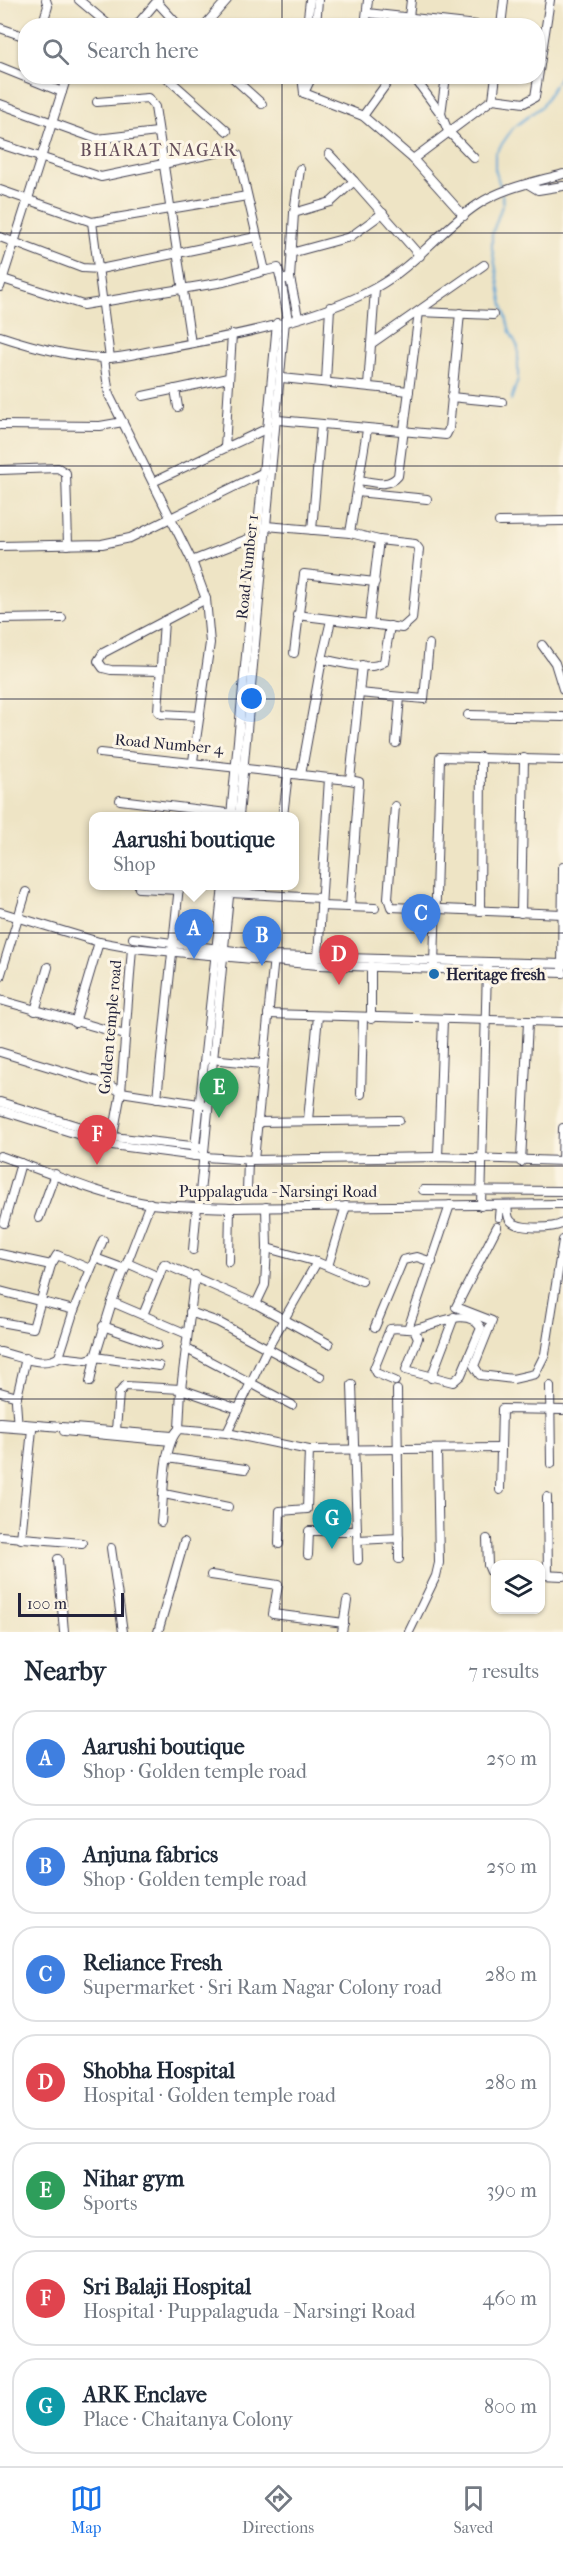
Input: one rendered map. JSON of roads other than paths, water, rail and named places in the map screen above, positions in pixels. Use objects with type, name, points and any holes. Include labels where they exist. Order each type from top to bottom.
[{"type":"street","points":[[44,18],[48,6],[46,0]]},
{"type":"street","points":[[79,0],[100,18]]},
{"type":"street","points":[[211,18],[227,0]]},
{"type":"street","points":[[309,18],[310,0]]},
{"type":"street","points":[[317,18],[318,0]]},
{"type":"street","points":[[366,18],[368,0]]},
{"type":"street","points":[[409,17],[411,0]]},
{"type":"street","points":[[502,18],[504,0]]},
{"type":"street","points":[[545,30],[550,0]]},
{"type":"street","points":[[143,18],[158,1],[172,18]]},
{"type":"street","points":[[367,13],[415,18]]},
{"type":"street","points":[[0,28],[18,34]]},
{"type":"street","points":[[0,67],[18,74]]},
{"type":"street","points":[[43,84],[62,92]]},
{"type":"street","points":[[64,84],[1,281],[83,305],[184,290],[278,268],[285,279]]},
{"type":"street","points":[[174,84],[227,131]]},
{"type":"street","points":[[240,84],[262,104]]},
{"type":"street","points":[[303,84],[304,93]]},
{"type":"street","points":[[304,93],[308,84]]},
{"type":"street","points":[[363,116],[386,84]]},
{"type":"street","points":[[419,84],[441,114],[448,131],[474,158]]},
{"type":"street","points":[[441,114],[445,84]]},
{"type":"street","points":[[493,99],[494,84]]},
{"type":"street","points":[[413,159],[493,99],[524,103],[534,97],[536,84]]},
{"type":"street","points":[[304,93],[363,116],[413,159],[464,216]]},
{"type":"street","points":[[97,102],[148,98],[155,107],[191,343]]},
{"type":"street","points":[[0,104],[97,139],[157,132]]},
{"type":"street","points":[[0,144],[101,177],[163,166],[230,150],[235,151],[238,155],[265,271]]},
{"type":"street","points":[[329,154],[420,256]]},
{"type":"street","points":[[287,320],[285,279],[291,253],[300,169]]},
{"type":"street","points":[[0,336],[39,348],[107,358],[191,343],[287,320],[330,307],[375,289],[420,256],[464,216],[495,196],[563,174]]},
{"type":"street","points":[[294,213],[331,202],[354,181]]},
{"type":"street","points":[[528,184],[538,190],[563,186]]},
{"type":"street","points":[[0,190],[92,222],[247,196]]},
{"type":"street","points":[[291,253],[350,237],[383,213]]},
{"type":"street","points":[[92,222],[100,269],[110,395],[192,561],[206,598],[210,643],[193,761]]},
{"type":"street","points":[[0,237],[82,268],[100,269],[256,237]]},
{"type":"street","points":[[371,344],[484,265]]},
{"type":"street","points":[[369,386],[375,289]]},
{"type":"street","points":[[326,382],[330,307]]},
{"type":"street","points":[[419,312],[493,315]]},
{"type":"street","points":[[359,480],[386,484],[394,482],[398,476],[419,312]]},
{"type":"street","points":[[278,420],[367,430],[446,435],[449,429],[460,313]]},
{"type":"street","name":"Road Number 1","points":[[235,812],[287,320]]},
{"type":"street","name":"Road Number 1","points":[[240,766],[268,428],[287,320]]},
{"type":"street","points":[[225,447],[232,334]]},
{"type":"street","points":[[142,396],[228,378]]},
{"type":"street","points":[[282,378],[410,391]]},
{"type":"street","points":[[175,389],[178,407]]},
{"type":"street","points":[[452,398],[502,402]]},
{"type":"street","points":[[0,425],[100,426],[123,422]]},
{"type":"street","points":[[312,530],[321,425]]},
{"type":"street","points":[[153,482],[268,428]]},
{"type":"street","points":[[350,533],[367,430]]},
{"type":"street","points":[[0,470],[58,468],[66,473],[68,545]]},
{"type":"street","points":[[0,546],[102,544],[130,538],[264,472]]},
{"type":"street","points":[[357,492],[427,499]]},
{"type":"street","points":[[499,522],[563,521]]},
{"type":"street","points":[[266,526],[350,533],[379,540],[415,544],[420,554],[412,619],[402,627],[297,615]]},
{"type":"street","points":[[192,561],[258,535]]},
{"type":"street","points":[[369,624],[379,540]]},
{"type":"street","points":[[294,653],[304,574],[375,582]]},
{"type":"street","points":[[160,671],[104,668],[98,661],[103,653],[206,598]]},
{"type":"street","points":[[0,619],[62,618]]},
{"type":"street","points":[[301,774],[331,620]]},
{"type":"street","points":[[164,621],[157,707],[159,713],[200,716]]},
{"type":"street","points":[[322,659],[362,665],[381,665],[384,662],[390,626]]},
{"type":"street","points":[[359,693],[424,698],[429,644]]},
{"type":"street","points":[[542,645],[555,663],[563,688]]},
{"type":"street","points":[[350,907],[358,782],[350,780],[362,665]]},
{"type":"street","points":[[396,743],[400,697]]},
{"type":"street","points":[[468,716],[563,717]]},
{"type":"street","name":"Road Number 4","points":[[100,753],[240,766],[350,780]]},
{"type":"street","points":[[434,964],[440,757],[563,760]]},
{"type":"street","points":[[480,911],[481,757]]},
{"type":"street","points":[[521,913],[524,758]]},
{"type":"street","points":[[283,812],[288,773]]},
{"type":"street","points":[[318,957],[329,778]]},
{"type":"street","points":[[120,800],[212,812]]},
{"type":"street","points":[[395,806],[389,903],[398,909],[562,914]]},
{"type":"street","points":[[562,969],[563,867]]},
{"type":"street","points":[[157,1098],[179,890]]},
{"type":"street","points":[[200,1193],[200,1152],[210,1059],[223,890]]},
{"type":"street","points":[[219,953],[230,890]]},
{"type":"street","points":[[237,890],[350,907],[375,908]]},
{"type":"street","points":[[0,977],[26,892]]},
{"type":"street","points":[[0,912],[99,942],[133,943]]},
{"type":"street","points":[[75,1023],[99,942]]},
{"type":"street","name":"Golden temple road","points":[[112,1141],[121,1092],[133,943],[274,959],[562,969]]},
{"type":"street","name":"Golden temple road","points":[[274,959],[318,957],[380,963]]},
{"type":"street","points":[[247,1191],[257,1122],[274,959]]},
{"type":"street","points":[[361,1094],[367,1018],[380,963]]},
{"type":"street","points":[[481,1206],[480,1158],[487,966]]},
{"type":"street","points":[[35,1011],[48,967]]},
{"type":"street","points":[[0,1000],[75,1023],[125,1035]]},
{"type":"street","points":[[268,1014],[563,1022]]},
{"type":"street","points":[[308,1120],[318,1016]]},
{"type":"street","points":[[438,1157],[443,1019]]},
{"type":"street","points":[[521,1162],[528,1022]]},
{"type":"street","points":[[0,1052],[109,1085],[121,1092],[205,1105]]},
{"type":"street","points":[[210,1059],[263,1064]]},
{"type":"street","points":[[0,1102],[112,1141]]},
{"type":"street","points":[[0,1110],[112,1141],[251,1160],[438,1157],[521,1162],[562,1161],[563,1128]]},
{"type":"street","points":[[257,1122],[399,1120]]},
{"type":"street","name":"Puppalaguda - Narsingi Road","points":[[0,1156],[150,1203],[230,1208],[563,1204]]},
{"type":"street","points":[[4,1223],[21,1163]]},
{"type":"street","points":[[39,1218],[55,1174]]},
{"type":"street","points":[[423,1190],[563,1191]]},
{"type":"street","points":[[90,1382],[103,1326],[150,1203]]},
{"type":"street","points":[[411,1329],[450,1205]]},
{"type":"street","points":[[499,1217],[504,1205]]},
{"type":"street","points":[[504,1205],[509,1219],[514,1224],[550,1228],[563,1223]]},
{"type":"street","points":[[328,1266],[346,1206]]},
{"type":"street","points":[[193,1250],[197,1207]]},
{"type":"street","points":[[256,1304],[265,1285],[266,1207]]},
{"type":"street","points":[[229,1262],[230,1208]]},
{"type":"street","points":[[497,1227],[456,1307],[492,1321],[474,1366],[480,1375],[513,1379],[536,1374],[545,1354],[563,1239]]},
{"type":"street","points":[[60,1357],[74,1310],[103,1240]]},
{"type":"street","points":[[267,1248],[317,1262],[362,1281]]},
{"type":"street","points":[[0,1254],[51,1265]]},
{"type":"street","points":[[0,1322],[33,1328],[51,1265],[57,1255],[90,1269]]},
{"type":"street","points":[[375,1327],[403,1260],[417,1257],[432,1262]]},
{"type":"street","points":[[95,1258],[159,1277]]},
{"type":"street","points":[[227,1433],[267,1349],[317,1262]]},
{"type":"street","points":[[143,1315],[164,1264],[195,1275],[256,1304],[329,1344]]},
{"type":"street","points":[[161,1522],[167,1458],[171,1438],[179,1429],[185,1348],[195,1275]]},
{"type":"street","points":[[0,1291],[74,1310]]},
{"type":"street","points":[[112,1302],[187,1334]]},
{"type":"street","points":[[190,1312],[321,1377]]},
{"type":"street","points":[[399,1559],[396,1386],[376,1373],[373,1367],[387,1331],[394,1328],[411,1329],[454,1317],[475,1322],[481,1328],[459,1379],[453,1382],[406,1370],[418,1338],[411,1329]]},
{"type":"street","points":[[431,1378],[454,1317]]},
{"type":"street","points":[[103,1326],[158,1345]]},
{"type":"street","points":[[185,1348],[292,1405]]},
{"type":"street","points":[[0,1352],[45,1362],[60,1357],[86,1360],[95,1357],[159,1366]]},
{"type":"street","points":[[18,1426],[17,1397],[26,1358]]},
{"type":"street","points":[[352,1385],[358,1560]]},
{"type":"street","points":[[111,1388],[126,1386],[181,1389],[238,1410]]},
{"type":"street","points":[[550,1386],[551,1464]]},
{"type":"street","points":[[116,1430],[121,1388]]},
{"type":"street","points":[[0,1392],[17,1397]]},
{"type":"street","points":[[500,1490],[499,1448],[502,1409],[563,1410]]},
{"type":"street","points":[[0,1422],[32,1429],[171,1438]]},
{"type":"street","points":[[0,1428],[18,1426],[116,1430],[171,1438]]},
{"type":"street","points":[[21,1539],[32,1429]]},
{"type":"street","points":[[179,1429],[227,1433],[309,1450],[396,1451],[499,1448]]},
{"type":"street","points":[[279,1544],[280,1511],[307,1509],[309,1450]]},
{"type":"street","points":[[409,1632],[436,1576],[439,1563],[437,1450]]},
{"type":"street","points":[[167,1458],[244,1469]]},
{"type":"street","points":[[164,1494],[228,1507]]},
{"type":"street","points":[[545,1560],[547,1497]]},
{"type":"street","points":[[308,1555],[309,1531],[399,1538]]},
{"type":"street","points":[[0,1536],[82,1543]]},
{"type":"street","points":[[487,1539],[488,1565],[491,1572]]},
{"type":"street","points":[[158,1632],[184,1542]]},
{"type":"street","points":[[111,1548],[123,1632]]},
{"type":"street","points":[[58,1559],[64,1632]]},
{"type":"street","points":[[212,1575],[278,1585],[273,1614],[343,1627],[347,1601]]},
{"type":"street","points":[[545,1575],[563,1576]]},
{"type":"waterway","points":[[501,189],[495,169],[495,154],[513,128],[542,106],[563,71]]},
{"type":"waterway","points":[[502,194],[503,203],[492,234],[492,248],[510,332],[518,347],[518,379],[511,400]]},
{"type":"place","name":"Reliance Fresh","points":[[421,944]]},
{"type":"place","name":"Aarushi boutique","points":[[194,959]]},
{"type":"place","name":"Anjuna fabrics","points":[[262,966]]},
{"type":"place","name":"Heritage fresh","points":[[434,974]]},
{"type":"place","name":"Shobha Hospital","points":[[339,985]]},
{"type":"place","name":"Nihar gym","points":[[219,1118]]},
{"type":"place","name":"Sri Balaji Hospital","points":[[97,1165]]},
{"type":"place","name":"ARK Enclave","points":[[332,1549]]},
{"type":"district","name":"BHARAT NAGAR","points":[[159,150]]}]
